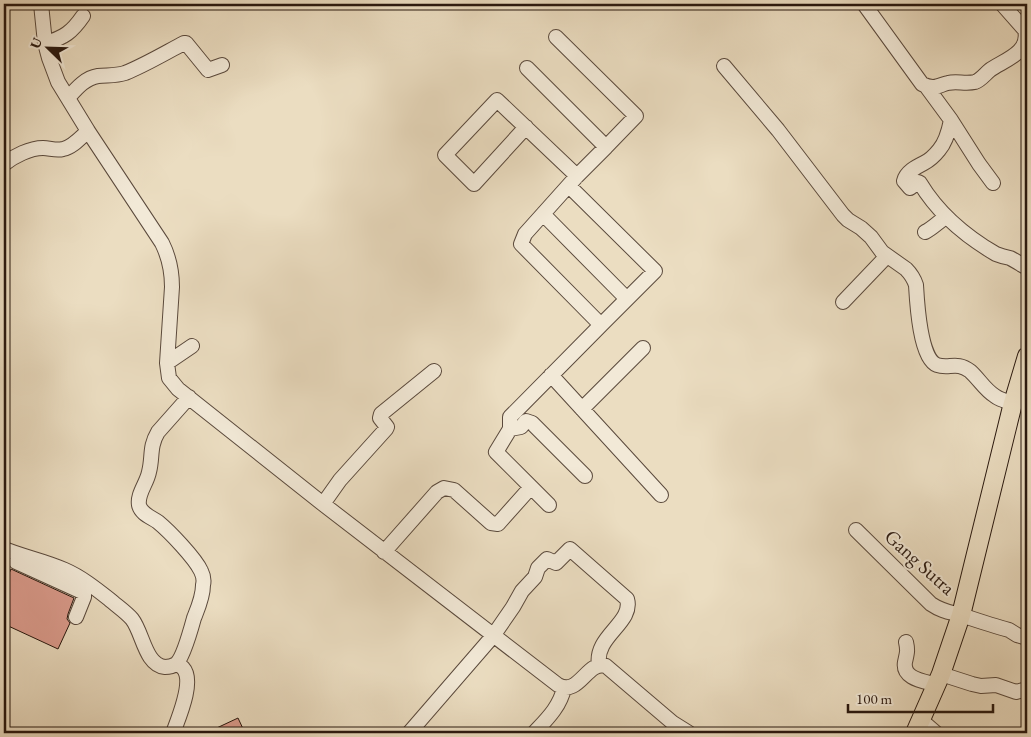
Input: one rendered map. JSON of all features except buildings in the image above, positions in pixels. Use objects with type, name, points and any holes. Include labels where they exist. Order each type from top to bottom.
[{"type":"main road","points":[[918,727],[939,679],[961,615],[1013,403],[1027,356]]},
{"type":"street","points":[[41,4],[45,43],[53,71],[88,131],[167,252],[172,274],[167,363],[169,378],[178,389],[384,552],[558,685],[564,688],[571,687],[599,665],[602,665],[609,668],[673,723],[689,733]]},
{"type":"street","points":[[864,4],[918,79],[926,86],[951,120],[993,183]]},
{"type":"street","points":[[926,86],[936,87],[950,83],[976,82],[991,69],[1018,53],[1026,41],[1024,23],[1002,4]]},
{"type":"street","points":[[45,43],[68,34],[83,16]]},
{"type":"street","points":[[556,37],[636,116],[525,234],[521,244],[600,325]]},
{"type":"street","points":[[68,98],[85,81],[91,78],[121,74],[184,43],[208,70],[222,65]]},
{"type":"street","points":[[724,66],[778,130],[843,216],[867,232],[882,252],[906,269],[913,278],[916,285],[922,338],[925,351],[932,362],[939,366],[955,365],[965,368],[989,392],[996,397],[1013,403]]},
{"type":"street","points":[[527,68],[606,147]]},
{"type":"street","points":[[526,127],[474,184],[446,154],[497,100],[526,127],[654,271],[510,417],[510,429],[496,452],[549,505]]},
{"type":"street","points":[[951,120],[941,149],[916,167],[904,181],[910,188],[918,182],[920,183],[946,217],[981,245],[1027,268]]},
{"type":"street","points":[[4,164],[16,156],[35,149],[64,149],[88,131]]},
{"type":"street","points":[[543,214],[627,299]]},
{"type":"street","points":[[925,232],[946,217]]},
{"type":"street","points":[[843,302],[887,256]]},
{"type":"street","points":[[167,363],[192,346]]},
{"type":"street","points":[[582,409],[642,348]]},
{"type":"street","points":[[323,504],[340,480],[387,428],[380,418],[381,415],[434,371]]},
{"type":"street","points":[[551,376],[661,495]]},
{"type":"street","points":[[4,549],[64,569],[88,583],[131,618],[140,632],[148,655],[153,661],[165,667],[171,667],[176,664],[181,657],[201,599],[203,580],[201,571],[168,531],[141,510],[139,501],[149,474],[151,447],[154,437],[189,397]]},
{"type":"street","points":[[518,409],[584,476]]},
{"type":"street","points":[[510,429],[521,426],[526,421],[532,423]]},
{"type":"street","points":[[384,552],[438,492],[444,488],[454,490],[491,523],[498,524],[531,487]]},
{"type":"street","name":"Gang Sutra","points":[[856,530],[930,604],[947,613],[961,615],[1009,630],[1027,638]]},
{"type":"street","points":[[409,733],[493,636],[522,591],[535,577],[538,568],[548,559],[556,563],[571,549],[626,599],[628,603],[625,615],[601,646],[598,656],[599,665]]},
{"type":"street","points":[[4,556],[82,592],[84,597],[76,617]]},
{"type":"street","points":[[906,642],[908,650],[905,668],[910,676],[981,686],[996,684],[1016,692],[1027,689]]},
{"type":"street","points":[[173,733],[183,706],[187,686],[187,676],[183,668],[176,664]]},
{"type":"street","points":[[534,733],[557,706],[564,688]]},
{"type":"street","points":[[918,727],[936,733]]}]
